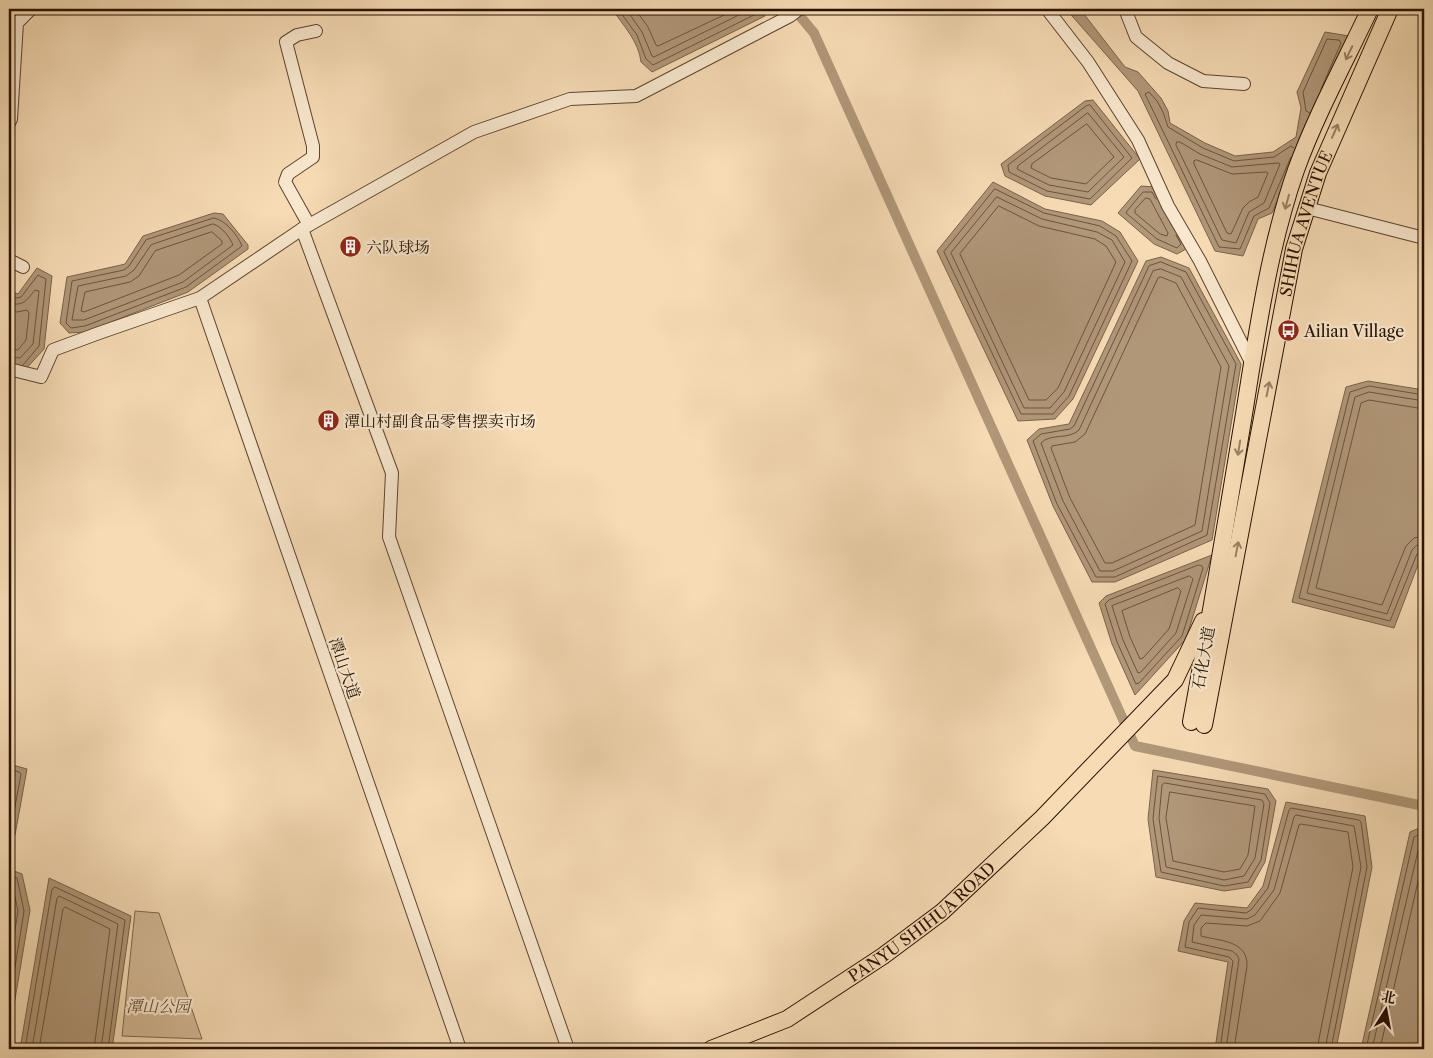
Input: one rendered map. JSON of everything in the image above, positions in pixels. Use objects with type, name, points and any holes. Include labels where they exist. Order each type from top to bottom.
[{"type":"main road","name":"SHIHUA AVENTUE","points":[[1222,595],[1252,364],[1274,245],[1296,171],[1311,132],[1370,9]]},
{"type":"main road","name":"SHIHUA AVENTUE","points":[[1222,595],[1294,249],[1318,173],[1390,9]]},
{"type":"main road","name":"PANYU SHIHUA ROAD","points":[[711,1049],[787,1019],[883,956],[942,912],[1042,818],[1175,680],[1193,644],[1222,595]]},
{"type":"main road","name":"石化大道","points":[[1197,724],[1222,595]]},
{"type":"street","points":[[9,123],[11,119],[17,23],[30,9]]},
{"type":"street","points":[[1047,9],[1088,62],[1138,140],[1168,206],[1200,261],[1252,364]]},
{"type":"street","points":[[1125,9],[1136,37],[1168,63],[1203,81],[1244,84]]},
{"type":"street","points":[[9,369],[41,377],[53,350],[200,298],[306,227],[474,132],[570,100],[636,96],[791,11]]},
{"type":"street","points":[[316,30],[297,35],[286,42],[313,146],[314,157],[288,174],[285,182],[306,227],[392,473],[389,538],[568,1049]]},
{"type":"street","points":[[1306,208],[1424,238]]},
{"type":"street","points":[[9,260],[23,267]]},
{"type":"street","name":"潭山大道","points":[[200,298],[460,1049]]},
{"type":"green space","name":"潭山公园","points":[[135,911],[159,913],[202,1039],[122,1036]]},
{"type":"water","points":[[612,9],[762,9],[765,16],[652,72],[641,62],[634,41]]},
{"type":"water","points":[[1066,9],[1080,9],[1125,67],[1138,72],[1161,98],[1168,111],[1170,123],[1205,143],[1235,156],[1273,152],[1296,137],[1301,108],[1297,92],[1325,32],[1349,36],[1272,213],[1258,219],[1243,256],[1215,251],[1138,91]]},
{"type":"water","points":[[1093,100],[1140,159],[1091,205],[1045,196],[1005,176],[1001,164],[1085,101]]},
{"type":"water","points":[[993,182],[1045,209],[1102,221],[1120,232],[1138,261],[1073,399],[1055,419],[1018,421],[937,251]]},
{"type":"water","points":[[1141,186],[1156,187],[1188,248],[1177,254],[1154,244],[1118,213]]},
{"type":"water","points":[[214,213],[223,214],[248,245],[248,249],[188,292],[85,332],[69,333],[60,323],[67,277],[125,264],[143,236]]},
{"type":"water","points":[[1161,257],[1189,268],[1241,364],[1212,540],[1115,582],[1092,582],[1053,506],[1027,440],[1039,429],[1069,424],[1146,261]]},
{"type":"water","points":[[37,268],[52,276],[44,349],[24,371],[9,367],[9,291],[18,294]]},
{"type":"water","points":[[1368,381],[1424,390],[1424,549],[1394,628],[1292,602],[1346,387]]},
{"type":"water","points":[[1212,555],[1186,639],[1135,695],[1112,644],[1099,603],[1106,596]]},
{"type":"water","points":[[9,764],[27,769],[15,835],[9,835]]},
{"type":"water","points":[[1153,770],[1268,789],[1276,801],[1265,862],[1251,887],[1224,891],[1156,877],[1148,819]]},
{"type":"water","points":[[1286,802],[1365,816],[1372,867],[1336,1049],[1215,1049],[1228,962],[1178,951],[1184,921],[1195,903],[1247,908],[1263,886]]},
{"type":"water","points":[[1424,826],[1424,1049],[1361,1049],[1410,832]]},
{"type":"water","points":[[9,869],[22,874],[30,910],[9,1035]]},
{"type":"water","points":[[49,878],[131,916],[112,1049],[20,1049]]},
{"type":"waterway","points":[[794,9],[814,33],[1135,746],[1424,806]]},
{"type":"place","name":"六队球场","points":[[350,247]]},
{"type":"place","name":"Ailian Village","points":[[1288,331]]},
{"type":"place","name":"潭山村副食品零售摆卖市场","points":[[328,421]]}]
